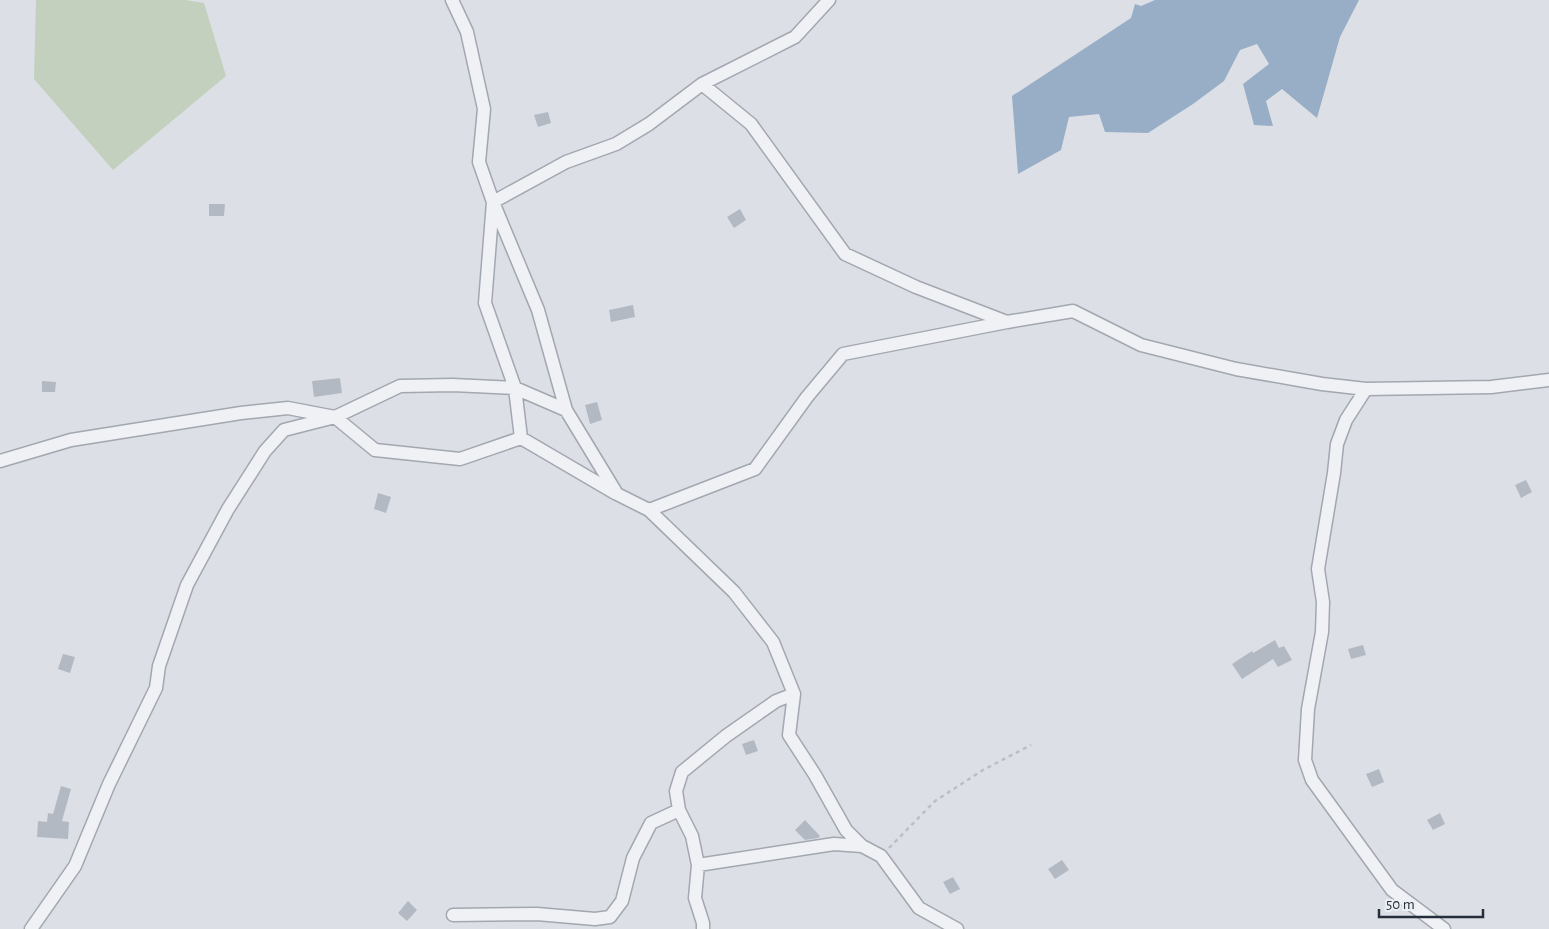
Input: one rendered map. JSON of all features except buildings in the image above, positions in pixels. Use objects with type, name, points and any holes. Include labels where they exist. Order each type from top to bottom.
[{"type":"street","points":[[452,0],[467,32],[484,108],[479,162],[493,202],[538,310],[566,410],[617,494]]},
{"type":"street","points":[[493,202],[566,162],[616,144],[649,124],[702,84],[795,37],[830,0]]},
{"type":"street","points":[[702,84],[751,124],[845,254],[916,287],[1007,322]]},
{"type":"street","points":[[493,202],[485,303],[515,388],[521,438]]},
{"type":"street","points":[[649,510],[755,469],[807,397],[843,354],[1073,311],[1141,345],[1236,369],[1322,384],[1366,389],[1492,387],[1549,380]]},
{"type":"street","points":[[32,929],[75,866],[109,784],[156,688],[159,666],[188,585],[228,510],[265,451],[284,430],[335,417],[400,386],[454,385],[515,388],[566,410]]},
{"type":"street","points":[[1366,389],[1346,420],[1336,444],[1334,473],[1318,569],[1323,602],[1322,632],[1308,710],[1304,760],[1312,780],[1392,890],[1444,929]]},
{"type":"street","points":[[0,461],[71,440],[240,413],[288,408],[335,417],[375,450],[460,458],[521,438],[617,494],[649,510],[734,592],[773,642],[794,694],[789,734],[846,830],[862,846],[881,856],[919,908],[957,929]]},
{"type":"street","points":[[703,929],[695,898],[698,865],[692,836],[679,810],[676,791],[682,772],[726,736],[776,701],[794,694]]},
{"type":"street","points":[[453,914],[537,914],[595,919],[610,916],[622,901],[632,858],[651,823],[679,810]]},
{"type":"street","points":[[698,865],[834,844],[862,846]]},
{"type":"path","points":[[881,856],[935,801],[983,770],[1031,745]]},
{"type":"green space","points":[[36,0],[185,0],[204,3],[226,76],[113,170],[34,79]]},
{"type":"water","points":[[1155,0],[1359,0],[1340,37],[1317,118],[1282,89],[1266,101],[1273,126],[1254,125],[1243,84],[1269,64],[1257,44],[1240,50],[1224,81],[1148,133],[1105,132],[1099,114],[1069,117],[1061,150],[1018,174],[1012,96],[1131,18],[1135,4],[1141,6]]}]
